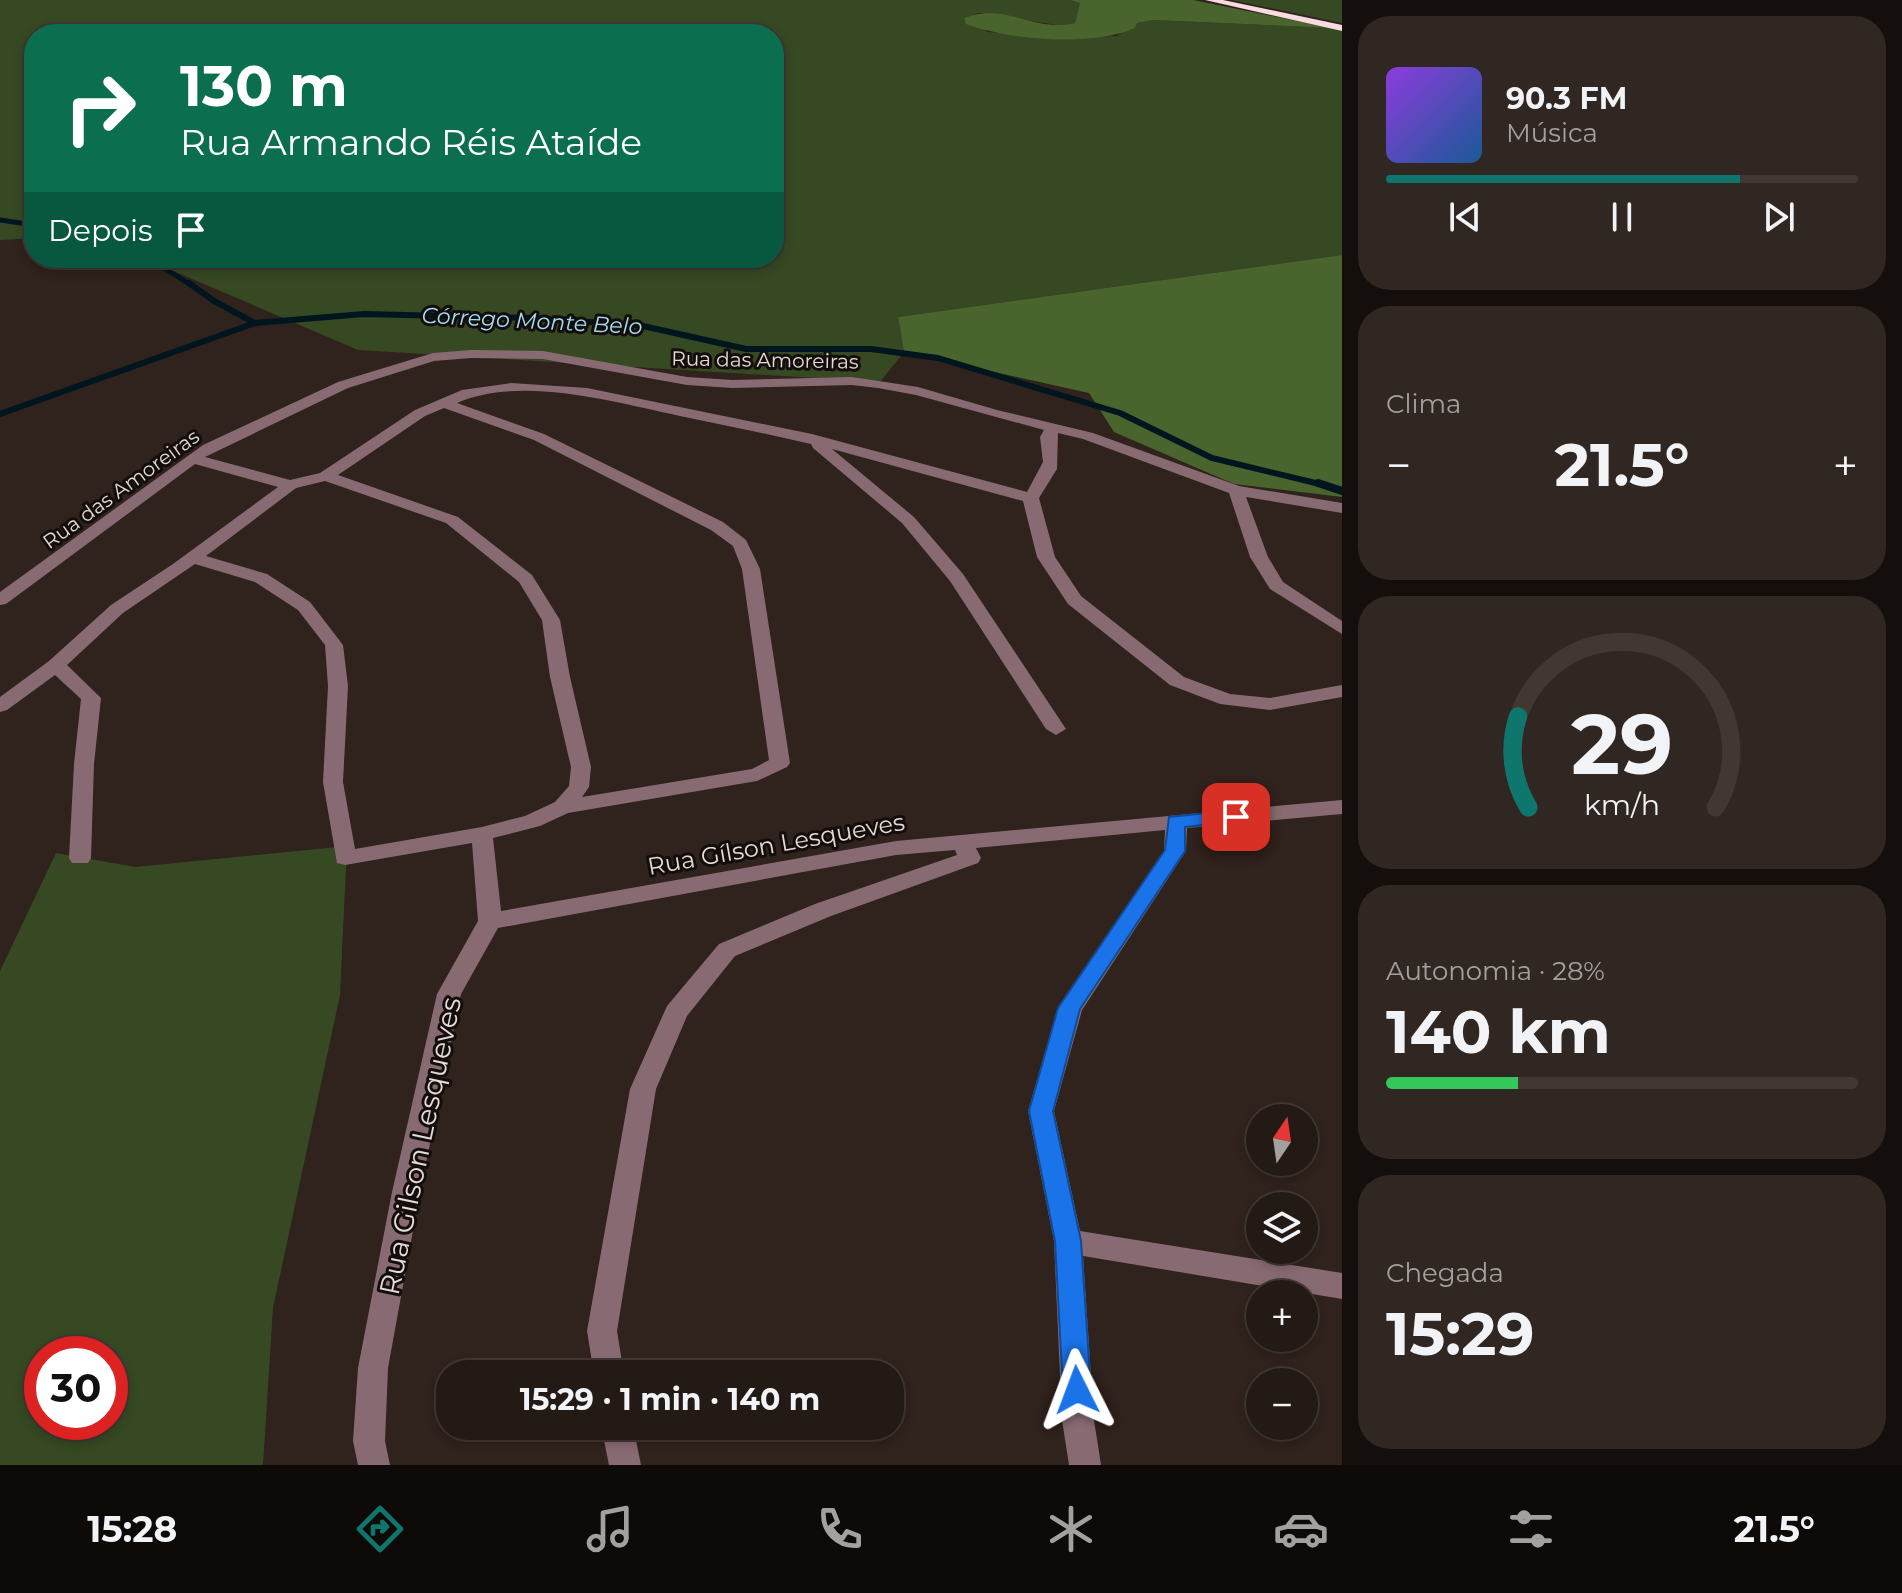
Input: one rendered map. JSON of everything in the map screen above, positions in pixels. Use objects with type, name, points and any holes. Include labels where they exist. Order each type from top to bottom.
[{"type":"highway","points":[[1210,0],[1342,28]]},
{"type":"street","name":"Rua das Amoreiras","points":[[0,600],[208,448],[343,385],[433,357],[497,353],[555,357],[687,381],[744,384],[852,381],[878,384],[918,391],[993,414],[1088,436],[1236,490],[1342,508]]},
{"type":"street","points":[[0,706],[56,665],[117,609],[193,558],[290,485],[326,476],[420,413],[467,393],[511,387],[587,392],[812,439],[1031,498]]},
{"type":"street","points":[[193,558],[261,578],[304,606],[334,645],[338,686],[333,782],[345,858],[482,834],[532,821],[563,807],[757,775],[780,763],[751,569],[740,544],[717,526],[539,437],[444,403]]},
{"type":"street","points":[[1053,428],[1048,437],[1053,451],[1052,468],[1031,498],[1046,557],[1074,600],[1177,681],[1227,700],[1270,704],[1342,691]]},
{"type":"street","points":[[812,439],[908,520],[957,578],[1056,729]]},
{"type":"street","points":[[193,459],[290,485]]},
{"type":"street","points":[[326,476],[452,520],[526,579],[551,620],[560,677],[581,767],[579,787],[563,807]]},
{"type":"street","points":[[1236,490],[1259,557],[1276,585],[1342,629]]},
{"type":"street","points":[[56,665],[91,698],[84,764],[80,858]]},
{"type":"street","name":"Rua Gílson Lesqueves","points":[[490,921],[896,848],[966,850],[1073,830],[1342,807]]},
{"type":"street","points":[[1085,1465],[1078,1420],[1068,1241],[1041,1111],[1070,1008],[1175,851],[1176,822]]},
{"type":"street","points":[[482,834],[490,921]]},
{"type":"street","points":[[607,1360],[602,1331],[643,1089],[676,1012],[727,950],[966,850]]},
{"type":"street","name":"Rua Gilson Lesqueves","points":[[374,1465],[369,1441],[373,1368],[406,1192],[449,994],[490,921]]},
{"type":"street","points":[[1068,1241],[1342,1286]]},
{"type":"street","points":[[620,1440],[625,1465]]},
{"type":"green space","points":[[0,0],[1070,0],[1080,3],[1075,23],[1064,26],[978,13],[964,18],[988,32],[1069,38],[1117,36],[1137,23],[1154,20],[1342,31],[1342,255],[898,317],[904,352],[880,382],[358,350],[166,268],[784,268],[784,24],[24,24],[24,239],[0,240]]},
{"type":"green space","points":[[1070,0],[1193,0],[1331,28],[1154,20],[1097,38],[1050,39],[984,30],[966,24],[964,18],[993,13],[1046,24],[1075,23],[1080,3]]},
{"type":"green space","points":[[1231,0],[1342,0],[1342,23]]},
{"type":"green space","points":[[1342,255],[1342,497],[1234,484],[1114,432],[1089,393],[904,352],[898,317]]},
{"type":"green space","points":[[347,846],[340,995],[273,1308],[263,1465],[0,1465],[0,971],[56,853],[135,867]]},
{"type":"waterway","name":"Córrego Monte Belo","points":[[0,220],[24,224]]},
{"type":"waterway","name":"Córrego Monte Belo","points":[[164,268],[191,285]]},
{"type":"waterway","name":"Córrego Monte Belo","points":[[189,283],[214,301],[255,323]]},
{"type":"waterway","name":"Córrego Monte Belo","points":[[255,323],[364,314],[534,318],[643,326],[746,349],[871,349],[938,358],[1120,413],[1212,458],[1324,485]]},
{"type":"waterway","points":[[0,414],[255,323]]},
{"type":"waterway","name":"Córrego Monte Belo","points":[[1318,483],[1324,485]]},
{"type":"waterway","name":"Córrego Monte Belo","points":[[1324,485],[1342,491]]},
{"type":"route","points":[[1077,1390],[1068,1241],[1041,1111],[1070,1008],[1175,851],[1176,822],[1236,817]]}]
